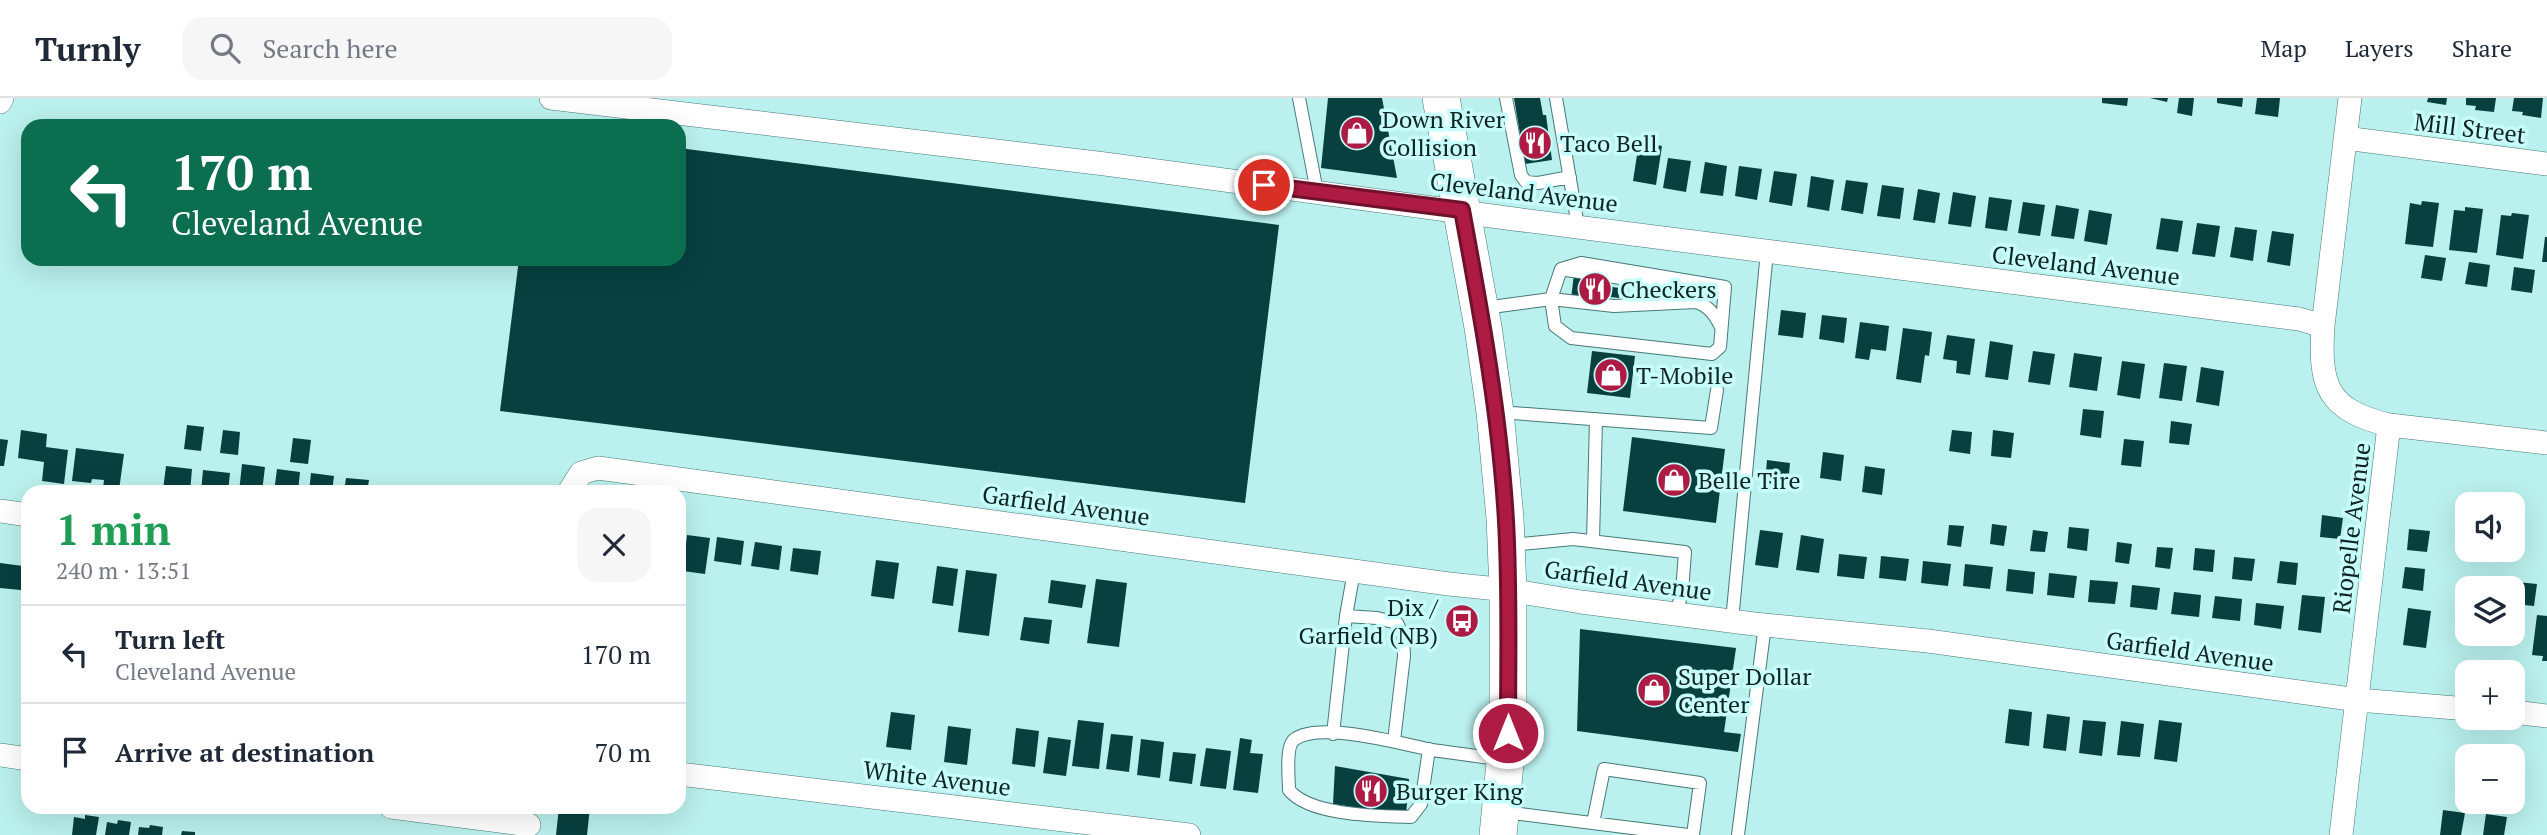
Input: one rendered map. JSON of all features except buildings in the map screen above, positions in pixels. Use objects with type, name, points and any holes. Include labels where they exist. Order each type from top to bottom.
[{"type":"main road","points":[[1441,98],[1480,309],[1495,412],[1507,546],[1508,733],[1499,823]]},
{"type":"street","name":"Cleveland Avenue","points":[[551,98],[616,102],[1462,210],[1514,219],[2299,319],[2323,326]]},
{"type":"street","name":"Riopelle Avenue","points":[[2341,835],[2389,425],[2351,412],[2329,390],[2320,360],[2350,98]]},
{"type":"street","name":"Mill Street","points":[[2345,138],[2547,164]]},
{"type":"street","points":[[2389,425],[2547,443]]},
{"type":"street","name":"Garfield Avenue","points":[[573,485],[587,470],[598,468],[1581,602],[1765,625],[1928,641],[2358,700],[2455,708]]},
{"type":"street","points":[[0,512],[21,514]]},
{"type":"street","points":[[2525,713],[2547,716]]},
{"type":"street","points":[[0,755],[21,758]]},
{"type":"street","name":"White Avenue","points":[[686,775],[1189,835]]},
{"type":"street","points":[[455,814],[529,822]]},
{"type":"lane","points":[[1299,98],[1317,192]]},
{"type":"lane","points":[[1506,98],[1521,175],[1527,182],[1538,183],[1570,177]]},
{"type":"lane","points":[[1556,98],[1578,226]]},
{"type":"lane","points":[[1732,621],[1767,251]]},
{"type":"lane","points":[[1581,263],[1725,287],[1723,330],[1720,347],[1712,354],[1572,338],[1555,326],[1551,299],[1561,269],[1581,263]]},
{"type":"lane","points":[[1480,309],[1551,299],[1614,306],[1696,302],[1706,305],[1723,330]]},
{"type":"lane","points":[[1495,412],[1711,428],[1717,390]]},
{"type":"lane","points":[[1593,541],[1596,419]]},
{"type":"lane","points":[[1507,546],[1573,539],[1685,551],[1682,592],[1676,614]]},
{"type":"lane","points":[[1333,734],[1346,616],[1354,571]]},
{"type":"lane","points":[[1346,616],[1377,618],[1397,623],[1403,636],[1404,656],[1394,741]]},
{"type":"lane","points":[[1738,835],[1765,625]]},
{"type":"lane","points":[[1429,749],[1421,804],[1411,817],[1377,816],[1310,806],[1289,790],[1289,746],[1294,739],[1311,734],[1357,734],[1429,749],[1505,760]]},
{"type":"lane","points":[[1593,823],[1604,769],[1700,783],[1693,835]]},
{"type":"lane","points":[[1499,823],[1593,823],[1688,835]]},
{"type":"place","name":"Down River Collision","points":[[1357,133]]},
{"type":"place","name":"Taco Bell","points":[[1535,143]]},
{"type":"place","name":"Checkers","points":[[1595,289]]},
{"type":"place","name":"T-Mobile","points":[[1611,375]]},
{"type":"place","name":"Belle Tire","points":[[1674,480]]},
{"type":"place","name":"Dix / Garfield (NB)","points":[[1462,621]]},
{"type":"place","name":"Super Dollar Center","points":[[1654,690]]},
{"type":"place","name":"Burger King","points":[[1371,791]]},
{"type":"route","points":[[1264,185],[1462,210],[1483,327],[1506,518],[1508,733]]}]
